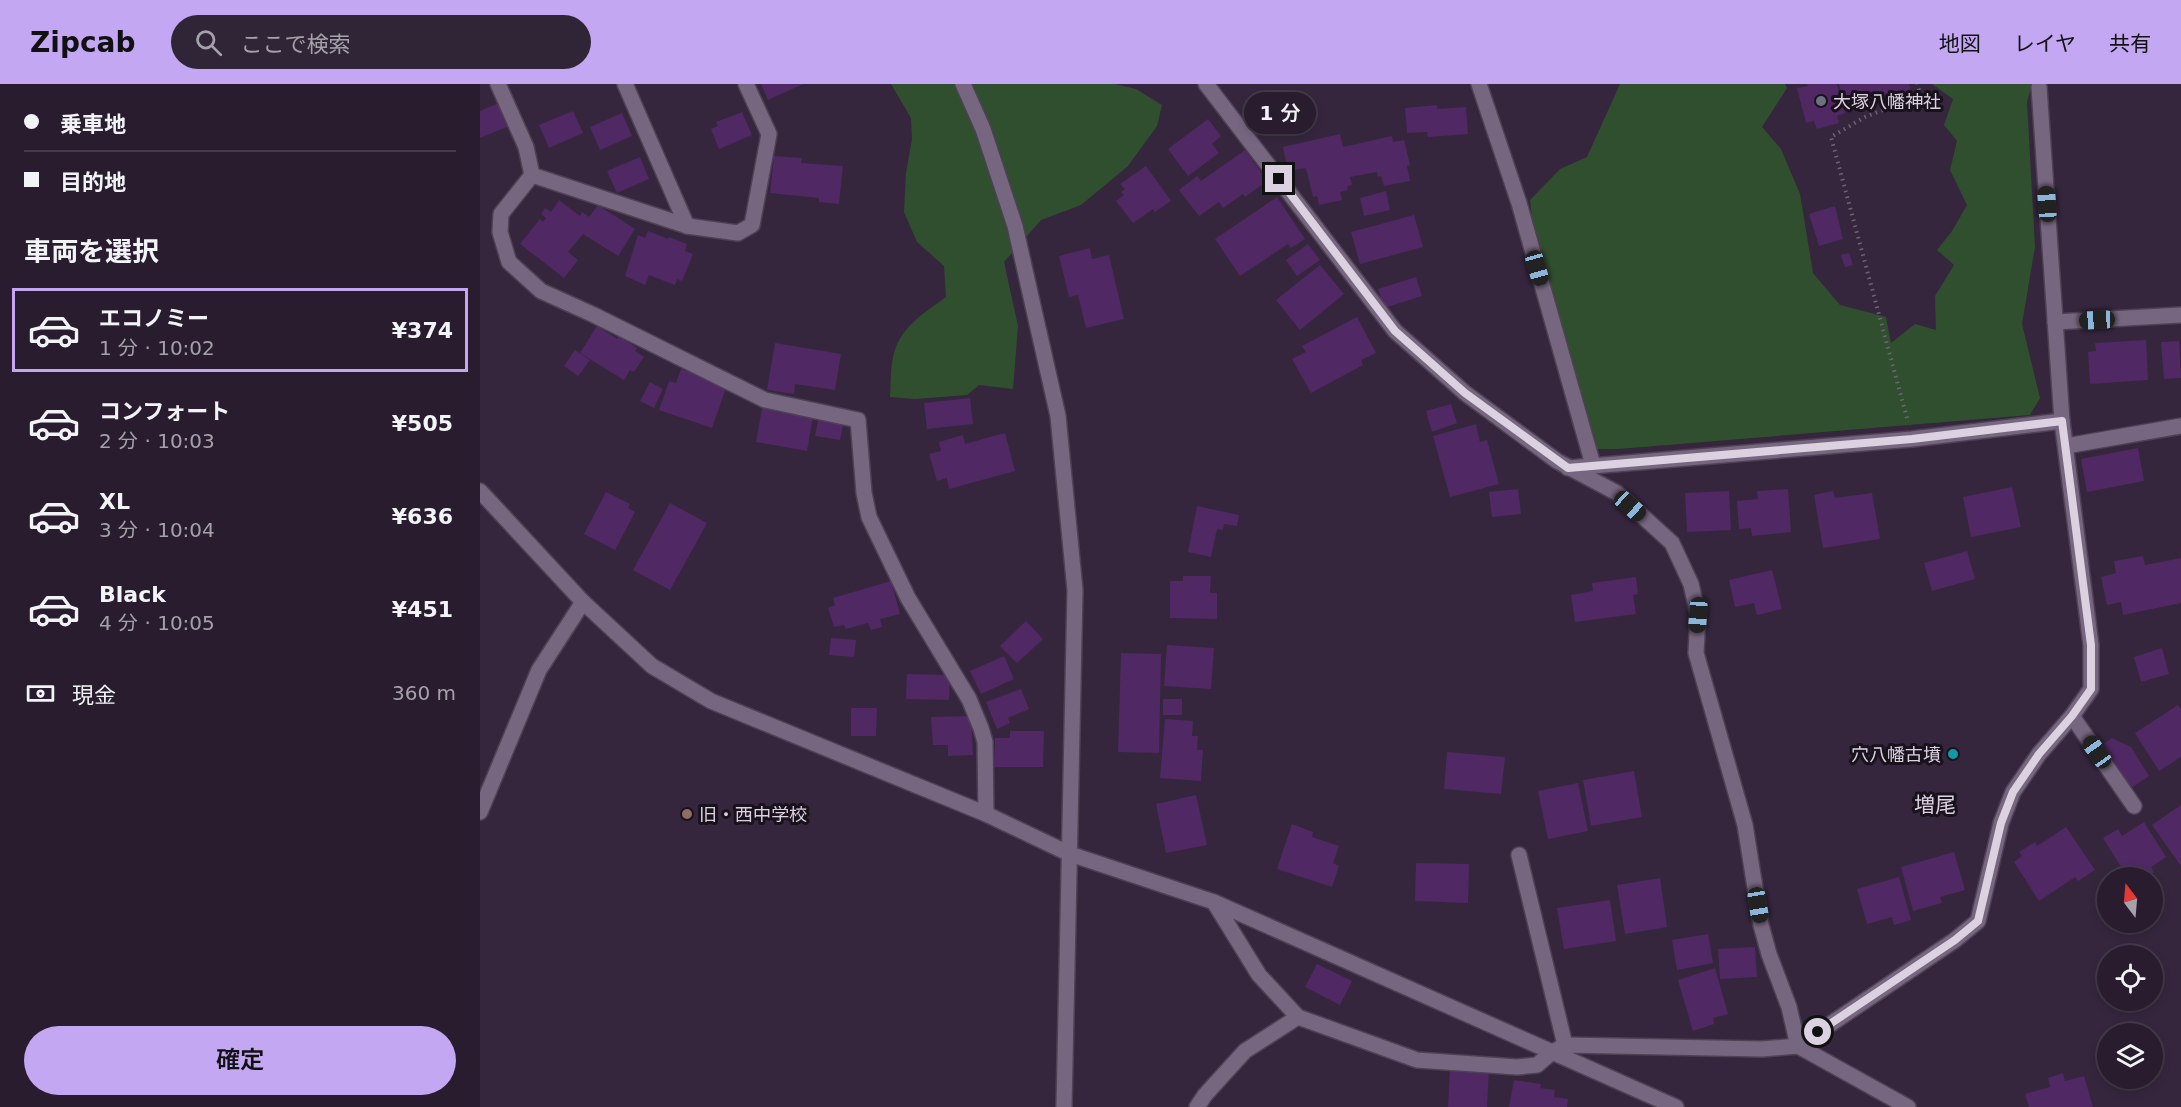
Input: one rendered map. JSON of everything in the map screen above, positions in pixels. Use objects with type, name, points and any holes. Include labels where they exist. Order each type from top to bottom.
[{"type":"street","points":[[498,84],[526,147],[532,175]]},
{"type":"street","points":[[625,84],[687,226]]},
{"type":"street","points":[[532,175],[687,226],[738,233],[752,225],[769,134],[746,84]]},
{"type":"street","points":[[963,84],[983,129],[1015,226],[1058,416],[1075,590],[1064,1107]]},
{"type":"street","points":[[1206,84],[1395,331],[1465,393],[1568,468],[1617,494],[1672,543],[1691,584],[1698,615],[1696,653],[1745,825],[1761,925],[1769,954],[1789,1007],[1798,1046],[1908,1107]]},
{"type":"street","points":[[1479,84],[1519,203],[1593,465]]},
{"type":"street","points":[[1214,902],[1259,975],[1298,1017],[1417,1060],[1517,1067],[1537,1065],[1565,1045],[1762,1049],[1798,1046],[1955,940],[1978,921],[2001,823],[2013,792],[2039,754],[2072,716],[2091,689],[2091,645],[2062,421],[2039,87]]},
{"type":"street","points":[[532,175],[501,214],[500,232],[509,262],[541,291],[765,400],[858,420],[864,493],[869,517],[908,598],[969,699],[981,728],[985,742],[986,814]]},
{"type":"street","points":[[2055,322],[2181,315]]},
{"type":"street","points":[[1568,468],[1912,439],[2062,421]]},
{"type":"street","points":[[2066,446],[2181,426]]},
{"type":"street","points":[[480,491],[583,602],[652,666],[711,700],[986,814],[1070,854],[1214,902],[1676,1107]]},
{"type":"street","points":[[480,812],[539,670],[583,602]]},
{"type":"street","points":[[2072,716],[2134,806]]},
{"type":"street","points":[[1519,855],[1565,1045]]},
{"type":"street","points":[[1197,1107],[1245,1051],[1298,1017]]},
{"type":"path","points":[[1912,439],[1831,137],[1864,117],[1921,95],[1917,84]]},
{"type":"green space","points":[[891,84],[1115,84],[1136,89],[1162,105],[1157,126],[1128,166],[1081,205],[1041,220],[1004,262],[1018,326],[1013,389],[979,385],[967,395],[915,399],[890,397],[892,361],[899,341],[909,326],[946,297],[944,266],[917,242],[904,212],[906,173],[912,139],[911,118]]},
{"type":"green space","points":[[1620,84],[1785,84],[1787,88],[1762,127],[1781,149],[1800,194],[1813,273],[1840,305],[1886,317],[1891,343],[1915,324],[1936,330],[1935,296],[1954,265],[1937,250],[1952,231],[1967,205],[1950,170],[1957,141],[1944,125],[1953,99],[1932,84],[2032,84],[2027,102],[2035,247],[2022,324],[2040,398],[2030,415],[1618,449],[1581,449],[1571,422],[1578,392],[1534,235],[1530,200],[1560,169],[1587,157]]},
{"type":"building","points":[[761,84],[803,84],[768,100]]},
{"type":"building","name":"大塚八幡神社","points":[[1807,84],[1837,84],[1845,113],[1837,116],[1839,123],[1817,129],[1814,121],[1806,123],[1797,88],[1808,86]]},
{"type":"building","points":[[1839,84],[1909,84],[1911,91],[1846,109]]},
{"type":"building","points":[[499,103],[509,126],[480,138],[480,111]]},
{"type":"building","points":[[1437,105],[1437,109],[1466,107],[1468,134],[1428,137],[1427,132],[1407,133],[1405,108]]},
{"type":"building","points":[[573,111],[583,133],[549,148],[539,125]]},
{"type":"building","points":[[742,112],[752,135],[719,149],[711,129],[718,126],[716,122]]},
{"type":"building","points":[[622,113],[632,136],[600,150],[590,127]]},
{"type":"building","points":[[1208,119],[1221,136],[1212,144],[1219,153],[1188,176],[1168,149]]},
{"type":"building","points":[[1340,134],[1343,147],[1392,136],[1393,142],[1404,140],[1410,165],[1407,166],[1410,181],[1384,186],[1377,172],[1350,177],[1352,185],[1347,186],[1348,190],[1340,192],[1342,200],[1319,205],[1317,196],[1313,197],[1306,168],[1288,171],[1283,147]]},
{"type":"building","points":[[1245,150],[1267,181],[1245,197],[1243,194],[1223,208],[1219,202],[1199,216],[1179,190],[1197,176],[1201,181]]},
{"type":"building","points":[[774,156],[802,158],[801,163],[843,166],[839,204],[819,202],[819,198],[770,193]]},
{"type":"building","points":[[640,157],[649,179],[617,193],[607,171]]},
{"type":"building","points":[[1146,166],[1171,201],[1155,212],[1153,209],[1133,223],[1116,201],[1124,195],[1121,192],[1125,189],[1120,184]]},
{"type":"building","points":[[1386,191],[1390,210],[1364,216],[1360,198]]},
{"type":"building","points":[[1277,197],[1305,239],[1291,248],[1288,244],[1240,276],[1215,239]]},
{"type":"building","points":[[559,200],[580,216],[582,212],[589,217],[598,205],[635,229],[618,256],[583,234],[568,252],[578,260],[564,278],[520,244],[540,219],[543,222],[546,218],[541,214],[545,208],[551,212]]},
{"type":"building","points":[[1835,206],[1843,239],[1819,246],[1809,214]]},
{"type":"building","points":[[1414,215],[1423,247],[1360,264],[1351,232]]},
{"type":"building","points":[[648,231],[687,244],[685,251],[693,254],[682,281],[677,279],[675,285],[649,275],[645,285],[625,276],[638,235],[645,238]]},
{"type":"building","points":[[1308,244],[1320,260],[1297,276],[1286,260]]},
{"type":"building","points":[[1090,248],[1092,259],[1109,255],[1124,319],[1086,328],[1078,295],[1069,297],[1059,256]]},
{"type":"building","points":[[1849,253],[1853,265],[1845,267],[1841,255]]},
{"type":"building","points":[[1320,265],[1344,294],[1300,330],[1276,300]]},
{"type":"building","points":[[1416,277],[1422,296],[1384,308],[1378,289]]},
{"type":"building","points":[[1357,317],[1376,353],[1361,360],[1363,365],[1311,393],[1292,359],[1306,352],[1302,346]]},
{"type":"building","points":[[597,326],[617,339],[619,336],[637,348],[635,351],[644,357],[634,372],[630,370],[624,380],[580,353]]},
{"type":"building","points":[[2146,340],[2148,380],[2090,384],[2088,352],[2096,351],[2095,343]]},
{"type":"building","points":[[2179,341],[2181,378],[2164,379],[2161,342]]},
{"type":"building","points":[[775,343],[841,354],[835,390],[795,384],[794,394],[767,390]]},
{"type":"building","points":[[575,350],[590,360],[578,376],[564,366]]},
{"type":"building","points":[[681,369],[727,385],[712,428],[659,410],[669,381],[676,383]]},
{"type":"building","points":[[650,382],[663,389],[654,408],[640,401]]},
{"type":"building","points":[[970,398],[973,424],[927,429],[924,403]]},
{"type":"building","points":[[1451,404],[1457,423],[1432,432],[1426,411]]},
{"type":"building","points":[[762,408],[813,417],[807,451],[756,442]]},
{"type":"building","points":[[819,415],[844,420],[840,440],[815,436]]},
{"type":"building","points":[[1476,424],[1480,442],[1487,440],[1499,484],[1450,497],[1433,436]]},
{"type":"building","points":[[1005,433],[1015,471],[949,489],[947,478],[937,481],[929,454],[941,451],[939,442],[963,435],[965,444]]},
{"type":"building","points":[[2138,448],[2144,481],[2087,492],[2081,459]]},
{"type":"building","points":[[2012,487],[2021,527],[1971,537],[1963,497]]},
{"type":"building","points":[[1518,489],[1521,514],[1492,517],[1489,492]]},
{"type":"building","points":[[1788,489],[1791,532],[1752,536],[1751,528],[1739,529],[1737,501],[1758,499],[1757,491]]},
{"type":"building","points":[[1729,491],[1731,530],[1687,532],[1685,493]]},
{"type":"building","points":[[1833,491],[1835,498],[1872,493],[1880,539],[1823,548],[1814,495]]},
{"type":"building","points":[[606,492],[630,504],[628,508],[635,512],[615,550],[584,534]]},
{"type":"building","points":[[670,503],[707,523],[670,590],[633,570]]},
{"type":"building","points":[[1197,506],[1239,515],[1237,526],[1224,524],[1223,530],[1217,529],[1211,557],[1188,552]]},
{"type":"building","points":[[1967,551],[1975,579],[1932,591],[1924,563]]},
{"type":"building","points":[[2143,556],[2145,565],[2181,558],[2181,603],[2123,615],[2121,602],[2107,605],[2101,577],[2116,573],[2114,561]]},
{"type":"building","points":[[1772,570],[1782,609],[1757,615],[1754,603],[1735,607],[1729,580]]},
{"type":"building","points":[[1183,576],[1211,576],[1210,593],[1217,593],[1217,619],[1170,618],[1170,581],[1183,581]]},
{"type":"building","points":[[1636,577],[1638,594],[1633,595],[1636,614],[1575,622],[1571,595],[1593,591],[1592,583]]},
{"type":"building","points":[[891,581],[900,614],[880,619],[882,627],[871,630],[868,623],[846,629],[844,625],[834,627],[828,608],[835,605],[833,598]]},
{"type":"building","points":[[1026,621],[1043,639],[1017,663],[1000,646]]},
{"type":"building","points":[[831,638],[856,640],[854,657],[829,655]]},
{"type":"building","points":[[1167,645],[1214,648],[1211,689],[1164,686]]},
{"type":"building","points":[[2162,648],[2169,674],[2141,682],[2134,657]]},
{"type":"building","points":[[1121,653],[1161,654],[1159,753],[1118,752]]},
{"type":"building","points":[[1004,656],[1014,679],[981,694],[970,671]]},
{"type":"building","points":[[907,674],[950,675],[949,700],[906,699]]},
{"type":"building","points":[[1021,689],[1029,709],[1008,718],[1010,723],[997,729],[986,702]]},
{"type":"building","points":[[1163,699],[1182,699],[1182,715],[1163,715]]},
{"type":"building","points":[[2178,705],[2181,709],[2181,757],[2159,771],[2135,733]]},
{"type":"building","points":[[851,708],[877,708],[876,736],[851,736]]},
{"type":"building","points":[[971,716],[973,755],[948,756],[948,745],[933,745],[931,717]]},
{"type":"building","points":[[1165,719],[1193,721],[1192,736],[1198,736],[1197,750],[1203,750],[1201,781],[1160,778]]},
{"type":"building","points":[[1010,731],[1044,731],[1043,767],[994,767],[995,738],[1010,738]]},
{"type":"building","points":[[2112,738],[2131,747],[2149,776],[2131,788],[2103,744]]},
{"type":"building","points":[[1447,752],[1505,757],[1501,794],[1444,789]]},
{"type":"building","points":[[1634,771],[1642,817],[1591,826],[1583,780]]},
{"type":"building","points":[[1578,783],[1588,831],[1548,839],[1538,791]]},
{"type":"building","points":[[1196,795],[1207,845],[1166,853],[1156,804]]},
{"type":"building","points":[[2181,805],[2181,866],[2152,825]]},
{"type":"building","points":[[2144,822],[2166,857],[2151,867],[2121,867],[2103,838],[2118,829],[2122,836]]},
{"type":"building","points":[[1292,824],[1313,832],[1312,837],[1339,846],[1333,863],[1339,866],[1332,887],[1277,869]]},
{"type":"building","points":[[2066,827],[2095,870],[2078,881],[2075,877],[2039,901],[2014,862],[2022,856],[2019,852],[2035,842],[2037,846]]},
{"type":"building","points":[[1954,852],[1965,890],[1940,897],[1942,903],[1913,911],[1901,867]]},
{"type":"building","points":[[1416,863],[1469,864],[1468,903],[1415,901]]},
{"type":"building","points":[[1899,877],[1911,920],[1894,925],[1892,917],[1867,924],[1857,889]]},
{"type":"building","points":[[1660,878],[1667,927],[1625,934],[1617,885]]},
{"type":"building","points":[[1610,900],[1616,941],[1564,949],[1557,908]]},
{"type":"building","points":[[1708,934],[1713,963],[1677,970],[1672,940]]},
{"type":"building","points":[[1755,947],[1757,977],[1720,979],[1718,949]]},
{"type":"building","points":[[1317,964],[1352,981],[1340,1005],[1305,987]]},
{"type":"building","points":[[1715,968],[1728,1014],[1713,1018],[1714,1024],[1693,1031],[1678,980]]},
{"type":"building","points":[[1450,1066],[1489,1069],[1487,1107],[1448,1107]]},
{"type":"building","points":[[2063,1073],[2065,1081],[2084,1076],[2093,1107],[2029,1107],[2025,1094],[2050,1087],[2048,1078]]},
{"type":"building","points":[[1514,1080],[1541,1084],[1540,1088],[1555,1090],[1554,1097],[1568,1099],[1567,1107],[1509,1107]]},
{"type":"place","name":"大塚八幡神社","points":[[1821,101]]},
{"type":"place","name":"穴八幡古墳","points":[[1953,754]]},
{"type":"place","name":"旧・西中学校","points":[[687,814]]},
{"type":"district","name":"増尾","points":[[1935,805]]},
{"type":"route","points":[[1279,179],[1395,331],[1465,393],[1568,468],[1912,439],[2062,421],[2091,645],[2091,689],[2072,716],[2039,754],[2013,792],[2001,823],[1978,921],[1955,940],[1818,1032]]}]
